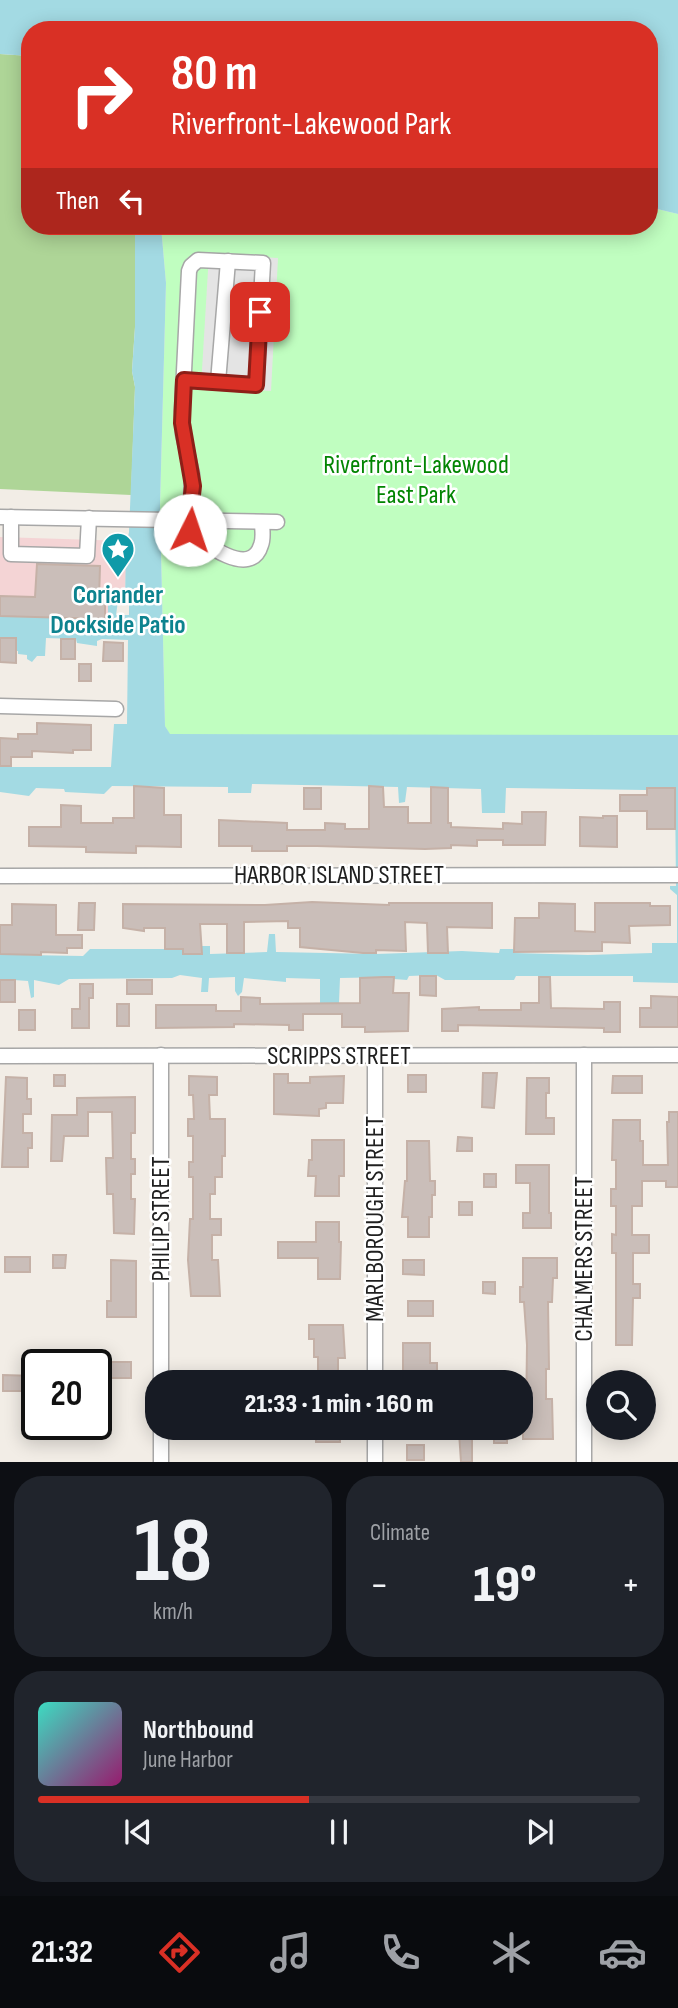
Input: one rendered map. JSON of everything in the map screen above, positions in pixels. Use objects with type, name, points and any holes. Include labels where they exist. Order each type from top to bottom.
[{"type":"street","points":[[89,518],[87,556],[11,554],[6,517],[89,518],[189,521],[269,522],[261,547],[253,556],[242,560],[227,556],[190,530],[189,521],[193,486],[182,423],[184,380],[191,266],[198,260],[263,263],[256,385],[184,380]]},
{"type":"street","points":[[218,382],[228,261]]},
{"type":"street","points":[[0,706],[116,709]]},
{"type":"street","name":"HARBOR ISLAND STREET","points":[[0,876],[676,875]]},
{"type":"street","name":"PHILIP STREET","points":[[161,1055],[161,1370]]},
{"type":"street","name":"CHALMERS STREET","points":[[584,1055],[584,1462]]},
{"type":"street","name":"SCRIPPS STREET","points":[[0,1056],[678,1055]]},
{"type":"street","name":"MARLBOROUGH STREET","points":[[375,1056],[375,1370]]},
{"type":"street","points":[[161,1440],[161,1462]]},
{"type":"street","points":[[375,1440],[375,1462]]},
{"type":"shaded area","points":[[209,254],[278,258],[271,391],[201,387]]},
{"type":"shaded area","points":[[0,537],[127,541],[125,602],[108,601],[108,616],[0,611]]},
{"type":"green space","points":[[0,54],[21,55],[21,235],[135,235],[132,371],[135,387],[131,495],[0,489]]},
{"type":"green space","name":"Riverfront-Lakewood East Park","points":[[658,209],[678,214],[678,735],[170,735],[165,726],[160,506],[166,283],[162,235],[658,235]]},
{"type":"water","points":[[0,0],[678,0],[678,214],[658,209],[658,21],[21,21],[21,55],[0,54]]},
{"type":"water","points":[[135,235],[162,235],[166,283],[160,506],[165,726],[170,734],[678,735],[678,983],[633,982],[633,976],[516,976],[514,980],[445,980],[436,975],[409,976],[407,980],[393,977],[340,978],[339,1003],[320,1003],[320,979],[286,978],[286,982],[244,978],[242,992],[238,996],[235,991],[235,977],[209,978],[208,992],[201,992],[202,978],[180,975],[172,978],[69,979],[59,985],[34,980],[34,997],[31,998],[28,981],[0,979],[0,955],[7,955],[7,950],[25,955],[83,956],[90,949],[182,949],[182,954],[201,954],[202,946],[210,946],[210,954],[267,952],[269,934],[275,934],[276,952],[499,953],[500,949],[513,949],[514,953],[588,955],[652,953],[652,943],[677,943],[677,895],[670,889],[670,886],[676,886],[675,788],[506,788],[505,813],[482,813],[481,789],[407,787],[405,802],[399,803],[398,787],[252,784],[251,793],[228,793],[228,787],[112,786],[104,794],[36,788],[29,796],[0,792],[0,767],[111,767],[114,724],[127,724],[128,640],[102,639],[97,641],[97,646],[77,643],[76,639],[46,638],[45,656],[37,656],[32,662],[27,659],[27,655],[18,654],[18,651],[0,651],[0,611],[108,616],[108,601],[118,601],[116,615],[129,615],[129,602],[125,602],[126,547],[129,532],[135,387],[132,371]]},
{"type":"building","points":[[37,564],[100,566],[99,600],[105,600],[105,619],[0,616],[0,596],[35,597]]},
{"type":"building","points":[[0,638],[16,638],[16,663],[0,662]]},
{"type":"building","points":[[61,639],[75,639],[75,659],[61,659]]},
{"type":"building","points":[[104,642],[123,643],[123,661],[103,661]]},
{"type":"building","points":[[79,664],[91,664],[91,681],[79,681]]},
{"type":"building","points":[[37,723],[91,725],[91,750],[73,750],[73,753],[32,751],[32,757],[11,757],[11,766],[0,766],[0,738],[18,739],[18,734],[37,734]]},
{"type":"building","points":[[134,786],[164,788],[164,815],[181,815],[181,847],[136,846],[136,853],[86,852],[86,847],[29,846],[29,827],[61,827],[61,805],[81,806],[81,823],[113,823],[113,818],[134,818]]},
{"type":"building","points":[[369,786],[383,787],[384,807],[408,807],[408,823],[431,823],[431,787],[448,788],[448,823],[451,823],[451,827],[503,829],[503,823],[522,824],[522,812],[546,812],[545,845],[503,845],[503,840],[477,840],[477,846],[451,845],[451,848],[287,846],[287,851],[252,851],[252,846],[219,846],[219,820],[287,823],[287,830],[325,830],[325,823],[345,824],[345,829],[369,829]]},
{"type":"building","points":[[304,788],[321,788],[321,809],[304,809]]},
{"type":"building","points":[[647,788],[675,788],[675,829],[647,829],[647,811],[620,811],[620,795],[647,795]]},
{"type":"building","points":[[617,816],[617,847],[580,846],[580,817]]},
{"type":"building","points":[[312,902],[389,905],[492,903],[492,928],[447,927],[448,953],[428,953],[427,923],[405,922],[406,951],[376,950],[376,953],[363,953],[300,947],[300,928],[288,928],[288,921],[244,922],[244,953],[227,953],[227,924],[200,924],[202,954],[183,954],[183,949],[165,949],[165,928],[144,928],[144,931],[123,928],[123,904],[265,905]]},
{"type":"building","points":[[79,903],[95,903],[94,930],[78,930]]},
{"type":"building","points":[[539,903],[575,904],[575,931],[595,932],[595,903],[650,903],[650,906],[670,906],[670,925],[629,926],[630,943],[602,942],[602,951],[514,952],[515,918],[539,918]]},
{"type":"building","points":[[12,904],[56,905],[56,935],[82,935],[82,948],[67,948],[67,953],[41,952],[41,955],[0,954],[0,925],[12,925]]},
{"type":"building","points":[[420,976],[436,976],[436,996],[420,995]]},
{"type":"building","points":[[394,977],[393,993],[409,993],[408,1031],[365,1032],[365,1027],[342,1027],[342,1014],[303,1014],[303,1030],[289,1030],[289,1025],[234,1024],[234,1027],[156,1028],[156,1005],[216,1005],[216,1011],[241,1011],[241,997],[260,998],[260,1004],[360,1003],[360,978]]},
{"type":"building","points":[[539,977],[550,977],[551,1008],[604,1009],[604,1002],[620,1002],[620,1032],[604,1032],[604,1028],[458,1025],[458,1031],[442,1031],[442,1009],[479,1007],[479,1010],[521,1010],[521,1003],[539,1003]]},
{"type":"building","points":[[0,980],[15,980],[15,1002],[0,1002]]},
{"type":"building","points":[[127,980],[152,980],[152,994],[127,994]]},
{"type":"building","points":[[80,984],[93,984],[93,998],[89,998],[89,1028],[72,1028],[72,1009],[80,1009]]},
{"type":"building","points":[[651,996],[678,997],[678,1027],[640,1027],[640,1008],[651,1008]]},
{"type":"building","points":[[117,1004],[129,1004],[129,1026],[117,1026]]},
{"type":"building","points":[[19,1010],[35,1010],[35,1030],[19,1030]]},
{"type":"building","points":[[483,1073],[497,1073],[494,1108],[482,1107]]},
{"type":"building","points":[[274,1074],[288,1074],[288,1083],[310,1083],[310,1077],[344,1076],[343,1103],[326,1103],[326,1108],[319,1109],[319,1116],[274,1114]]},
{"type":"building","points":[[54,1075],[65,1075],[65,1086],[54,1086]]},
{"type":"building","points":[[408,1075],[426,1075],[426,1092],[408,1092]]},
{"type":"building","points":[[189,1076],[217,1077],[217,1095],[209,1095],[210,1119],[225,1119],[222,1177],[215,1177],[215,1194],[210,1194],[210,1219],[221,1219],[221,1235],[212,1235],[212,1260],[218,1260],[220,1296],[191,1296],[188,1260],[190,1219],[193,1219],[193,1177],[189,1177],[189,1162],[193,1162],[193,1136],[188,1136],[188,1119],[194,1119],[193,1095],[189,1095]]},
{"type":"building","points":[[613,1076],[642,1076],[642,1093],[612,1093]]},
{"type":"building","points":[[6,1077],[27,1078],[27,1099],[31,1099],[31,1114],[23,1114],[23,1133],[32,1133],[32,1148],[28,1148],[28,1167],[2,1167]]},
{"type":"building","points":[[527,1078],[549,1078],[546,1118],[554,1118],[554,1134],[526,1134]]},
{"type":"building","points":[[135,1097],[135,1133],[131,1133],[131,1159],[135,1159],[135,1174],[131,1174],[131,1199],[135,1199],[134,1234],[114,1233],[113,1194],[107,1194],[106,1158],[113,1158],[112,1112],[88,1112],[88,1136],[64,1136],[62,1161],[51,1161],[52,1115],[77,1115],[77,1098]]},
{"type":"building","points":[[669,1112],[678,1112],[678,1187],[666,1187],[666,1181],[642,1181],[642,1206],[632,1206],[632,1235],[649,1235],[649,1253],[633,1253],[633,1284],[640,1284],[640,1298],[633,1298],[632,1345],[616,1345],[616,1253],[612,1253],[612,1234],[616,1235],[616,1206],[611,1206],[611,1189],[616,1189],[616,1160],[612,1160],[613,1120],[640,1120],[643,1165],[668,1165]]},
{"type":"building","points":[[458,1137],[472,1138],[472,1151],[457,1151]]},
{"type":"building","points":[[312,1140],[344,1140],[344,1176],[339,1176],[339,1196],[315,1196],[316,1176],[308,1176],[309,1160],[312,1160]]},
{"type":"building","points":[[407,1141],[429,1141],[430,1181],[435,1181],[435,1195],[432,1195],[429,1237],[408,1237],[408,1217],[402,1217],[407,1181]]},
{"type":"building","points":[[516,1165],[549,1165],[551,1228],[523,1228],[523,1213],[530,1213],[530,1183],[516,1183]]},
{"type":"building","points":[[484,1174],[496,1174],[496,1187],[484,1187]]},
{"type":"building","points":[[459,1202],[472,1202],[472,1215],[459,1215]]},
{"type":"building","points":[[316,1222],[339,1222],[340,1279],[318,1279],[318,1258],[278,1258],[278,1242],[316,1242]]},
{"type":"building","points":[[53,1255],[66,1255],[65,1268],[53,1268]]},
{"type":"building","points":[[5,1257],[30,1257],[30,1272],[5,1272]]},
{"type":"building","points":[[523,1258],[557,1258],[557,1278],[553,1278],[552,1302],[548,1302],[549,1369],[546,1369],[546,1399],[552,1399],[553,1439],[533,1439],[533,1370],[527,1370],[524,1302],[520,1302],[520,1287],[523,1287]]},
{"type":"building","points":[[111,1260],[136,1261],[136,1317],[107,1317],[107,1301],[111,1301]]},
{"type":"building","points":[[403,1260],[424,1260],[424,1275],[403,1274]]},
{"type":"building","points":[[483,1282],[495,1282],[495,1294],[483,1293]]},
{"type":"building","points":[[408,1301],[433,1301],[433,1316],[408,1316]]},
{"type":"building","points":[[309,1325],[343,1325],[345,1358],[338,1358],[338,1370],[318,1370],[318,1357],[314,1357],[314,1339],[309,1339]]},
{"type":"building","points":[[403,1343],[430,1343],[430,1363],[437,1363],[437,1370],[403,1370]]},
{"type":"building","points":[[112,1362],[131,1362],[131,1378],[112,1378]]},
{"type":"building","points":[[3,1375],[21,1376],[21,1391],[3,1391]]},
{"type":"building","points":[[316,1440],[340,1440],[340,1442]]},
{"type":"building","points":[[460,1440],[472,1440],[472,1462],[461,1462]]},
{"type":"building","points":[[494,1440],[507,1440],[507,1443],[494,1443]]},
{"type":"building","points":[[407,1445],[424,1445],[424,1460],[407,1460]]},
{"type":"place","name":"Coriander Dockside Patio","points":[[118,579]]},
{"type":"route","points":[[190,530],[193,486],[182,423],[184,380],[256,385],[260,312]]}]
